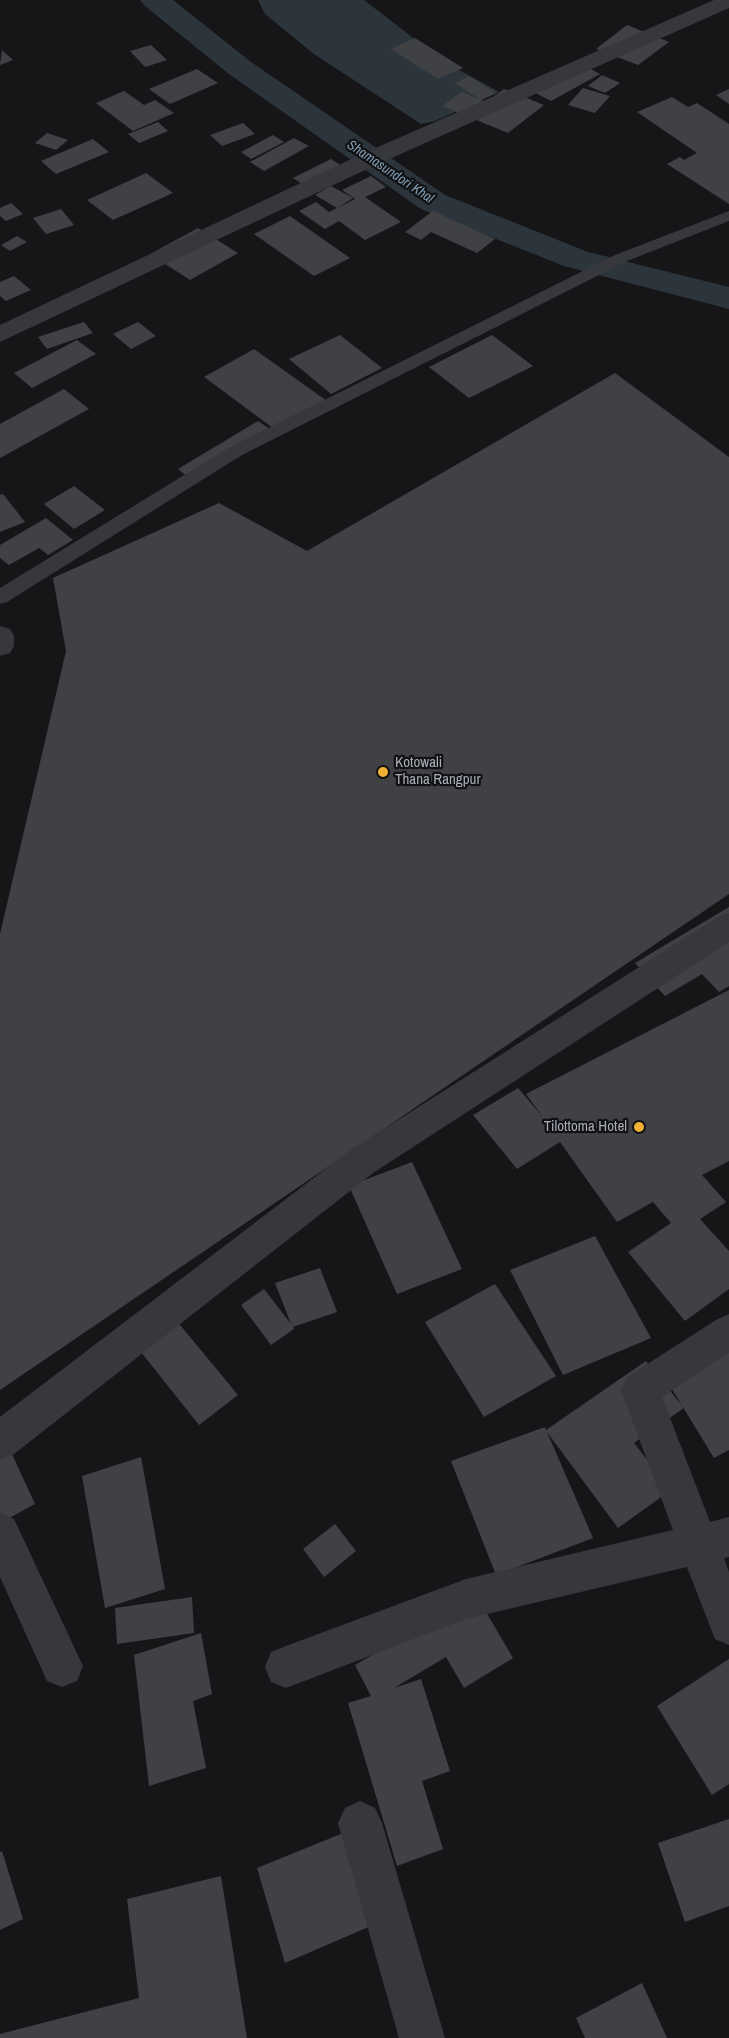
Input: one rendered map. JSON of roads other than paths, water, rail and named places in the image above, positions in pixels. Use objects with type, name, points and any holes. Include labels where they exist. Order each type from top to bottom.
[{"type":"street","points":[[0,334],[370,159],[729,1]]},
{"type":"street","points":[[0,636],[0,646]]},
{"type":"street","points":[[0,1441],[361,1162],[729,926]]},
{"type":"street","points":[[729,1332],[640,1390],[713,1540],[729,1625]]},
{"type":"street","points":[[0,1533],[62,1666]]},
{"type":"street","points":[[286,1668],[466,1599],[713,1540]]},
{"type":"street","points":[[360,1823],[422,2038]]},
{"type":"lane","points":[[0,597],[236,451],[621,258],[729,216]]},
{"type":"waterway","name":"Shamasundori Khal","points":[[155,0],[240,68],[433,202],[576,259],[729,298]]},
{"type":"place","name":"Kotowali Thana Rangpur","points":[[383,772]]},
{"type":"place","name":"Tilottoma Hotel","points":[[639,1127]]}]
